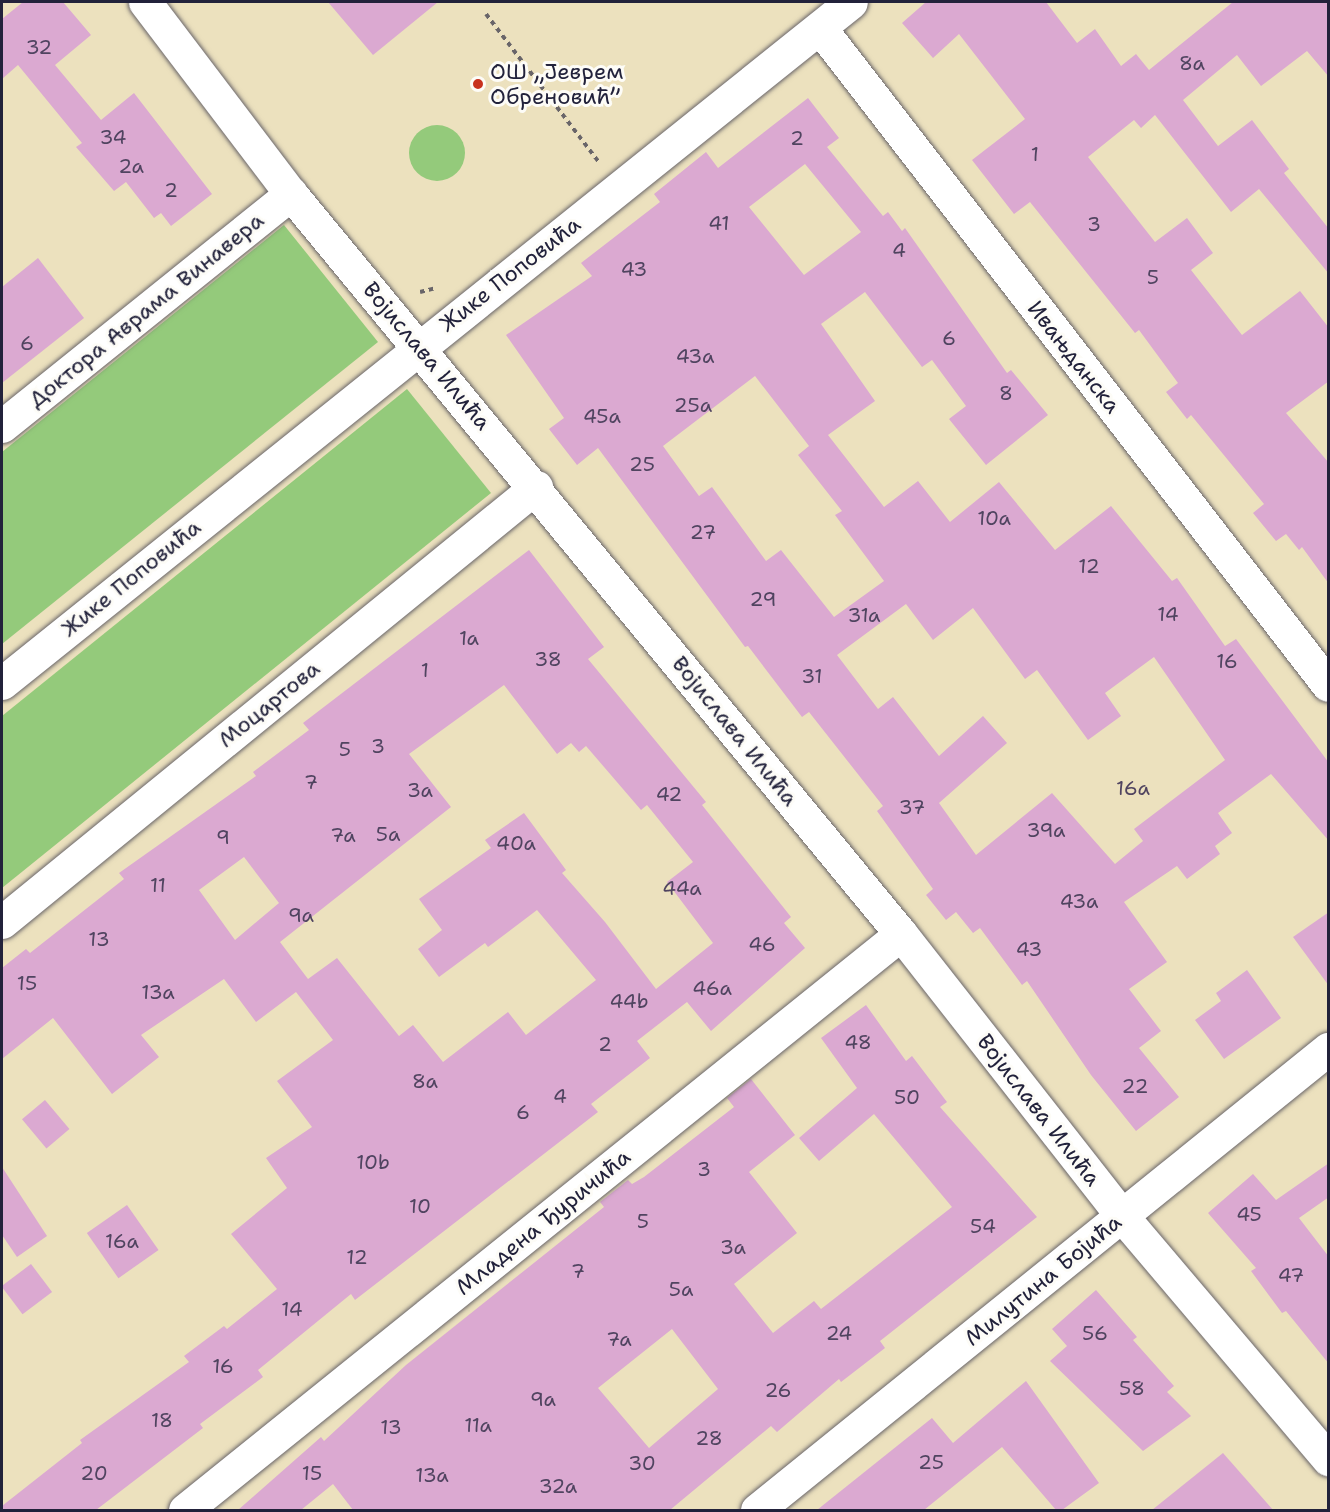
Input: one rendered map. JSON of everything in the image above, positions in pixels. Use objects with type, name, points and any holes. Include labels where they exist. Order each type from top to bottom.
[{"type":"street","name":"Војислава Илића","points":[[145,2],[291,194],[536,487],[901,934],[1122,1216],[1329,1459]]},
{"type":"street","name":"Жике Поповића","points":[[2,683],[419,346],[852,2]]},
{"type":"street","name":"Ивањданска","points":[[820,28],[1329,686]]},
{"type":"street","name":"Доктора Аврама Винавера","points":[[2,426],[291,194]]},
{"type":"street","name":"Моцартова","points":[[2,922],[536,487]]},
{"type":"street","name":"Младена Ђуричића","points":[[185,1510],[901,934]]},
{"type":"street","name":"Милутина Бојића","points":[[757,1510],[1329,1049]]},
{"type":"path","points":[[486,14],[619,187]]},
{"type":"green space","points":[[437,125],[448,127],[457,133],[463,142],[465,153],[463,164],[457,173],[448,179],[437,181],[426,179],[417,173],[411,164],[409,153],[411,142],[417,133],[426,127]]},
{"type":"green space","points":[[284,225],[378,342],[2,644],[2,452]]},
{"type":"green space","points":[[407,389],[491,493],[2,888],[2,716]]},
{"type":"building","points":[[23,2],[63,2],[91,35],[55,65],[101,120],[134,93],[212,194],[171,226],[161,213],[154,218],[126,182],[114,191],[76,147],[82,143],[18,65],[2,79],[2,19]]},
{"type":"building","points":[[328,2],[438,2],[373,55]]},
{"type":"building","points":[[926,2],[1046,2],[1077,43],[1095,29],[1121,66],[1136,54],[1149,70],[1233,2],[1329,2],[1329,77],[1307,51],[1261,86],[1237,55],[1183,100],[1218,146],[1252,120],[1289,169],[1284,173],[1329,229],[1329,274],[1259,189],[1231,212],[1155,115],[1141,128],[1134,120],[1088,157],[1155,242],[1187,218],[1213,253],[1191,270],[1242,335],[1300,291],[1329,328],[1329,381],[1286,413],[1329,463],[1329,584],[1302,547],[1299,550],[1286,534],[1276,541],[1253,513],[1264,504],[1191,415],[1187,419],[1166,392],[1178,383],[1139,330],[1135,333],[1030,202],[1014,214],[972,160],[1025,119],[959,34],[933,58],[902,23]]},
{"type":"building","points":[[808,98],[839,138],[827,147],[883,216],[888,212],[902,231],[905,228],[1007,373],[1011,370],[1048,415],[986,465],[949,419],[966,406],[932,360],[922,367],[865,292],[821,324],[875,401],[828,435],[884,507],[918,481],[950,522],[999,482],[1055,550],[1111,506],[1172,581],[1177,578],[1225,646],[1236,639],[1329,763],[1329,841],[1271,774],[1218,813],[1232,833],[1215,846],[1220,854],[1187,879],[1177,866],[1124,902],[1167,962],[1129,989],[1161,1031],[1139,1048],[1179,1097],[1136,1131],[1091,1075],[1027,981],[1022,985],[980,928],[973,933],[956,912],[946,920],[926,895],[933,889],[877,811],[883,806],[809,712],[802,717],[748,646],[745,647],[598,448],[577,465],[549,429],[564,418],[506,335],[592,276],[581,263],[660,202],[654,194],[706,152],[718,168]],"holes":[[[805,164],[861,232],[804,275],[749,207]],[[755,376],[809,446],[798,455],[842,511],[835,515],[884,581],[834,617],[781,550],[766,561],[712,487],[699,496],[663,446]],[[906,604],[933,640],[973,608],[1025,679],[1037,670],[1088,740],[1121,716],[1105,693],[1154,657],[1225,760],[1134,829],[1143,841],[1115,864],[1052,793],[976,855],[939,803],[1007,743],[983,716],[939,756],[893,697],[878,709],[837,655]]]},
{"type":"building","points":[[38,258],[84,318],[2,383],[2,287]]},
{"type":"building","points":[[529,550],[604,647],[588,659],[706,802],[702,805],[791,917],[784,923],[805,948],[711,1031],[687,1002],[637,1041],[650,1058],[591,1104],[598,1112],[355,1300],[351,1294],[258,1370],[263,1377],[200,1424],[203,1428],[96,1510],[2,1510],[2,1506],[82,1443],[80,1440],[189,1362],[184,1356],[224,1326],[227,1329],[277,1289],[231,1234],[287,1188],[266,1158],[312,1127],[277,1081],[333,1040],[296,992],[256,1022],[224,979],[141,1035],[159,1057],[112,1094],[53,1018],[2,1059],[2,968],[26,949],[30,953],[124,879],[119,873],[256,776],[253,772],[309,730],[303,723]],"holes":[[[504,685],[557,754],[571,743],[579,752],[586,746],[641,810],[647,805],[693,862],[667,882],[713,943],[656,989],[605,922],[562,873],[566,870],[524,813],[485,840],[491,848],[419,899],[442,930],[418,949],[439,977],[485,943],[488,947],[537,910],[596,980],[526,1035],[508,1012],[443,1062],[413,1025],[399,1036],[337,958],[308,979],[280,942],[451,807],[409,754]],[[244,857],[279,903],[235,940],[199,890]]]},
{"type":"building","points":[[1329,912],[1329,986],[1293,937]]},
{"type":"building","points":[[1247,970],[1281,1018],[1224,1059],[1195,1020],[1221,1001],[1216,993]]},
{"type":"building","points":[[866,1005],[906,1061],[912,1056],[947,1102],[940,1107],[1037,1217],[880,1341],[885,1348],[841,1382],[839,1379],[777,1432],[771,1426],[670,1510],[353,1510],[333,1484],[301,1510],[238,1510],[321,1437],[324,1441],[406,1365],[604,1207],[600,1202],[628,1180],[632,1184],[644,1177],[734,1107],[727,1098],[751,1079],[795,1135],[749,1172],[797,1233],[734,1284],[773,1333],[814,1301],[821,1309],[952,1207],[874,1114],[819,1161],[799,1138],[857,1088],[821,1038]],"holes":[[[672,1329],[718,1389],[649,1448],[598,1388]]]},
{"type":"building","points":[[45,1100],[69,1129],[46,1148],[22,1119]]},
{"type":"building","points":[[1329,1163],[1329,1197],[1299,1218],[1329,1257],[1329,1364],[1286,1311],[1282,1313],[1251,1271],[1256,1268],[1208,1213],[1253,1174],[1276,1200]]},
{"type":"building","points":[[2,1167],[47,1236],[17,1257],[2,1235]]},
{"type":"building","points":[[127,1205],[159,1250],[118,1278],[87,1233]]},
{"type":"building","points":[[31,1264],[52,1292],[23,1314],[2,1286]]},
{"type":"building","points":[[1096,1290],[1137,1337],[1133,1340],[1174,1386],[1167,1392],[1191,1416],[1143,1451],[1050,1361],[1067,1346],[1052,1329]]},
{"type":"building","points":[[1026,1381],[1099,1483],[1062,1510],[1056,1510],[1002,1447],[924,1510],[817,1510],[932,1418],[953,1443]]},
{"type":"building","points":[[1223,1453],[1273,1510],[1152,1510]]},
{"type":"place","name":"ОШ „Јеврем Обреновић”","points":[[478,84]]}]
